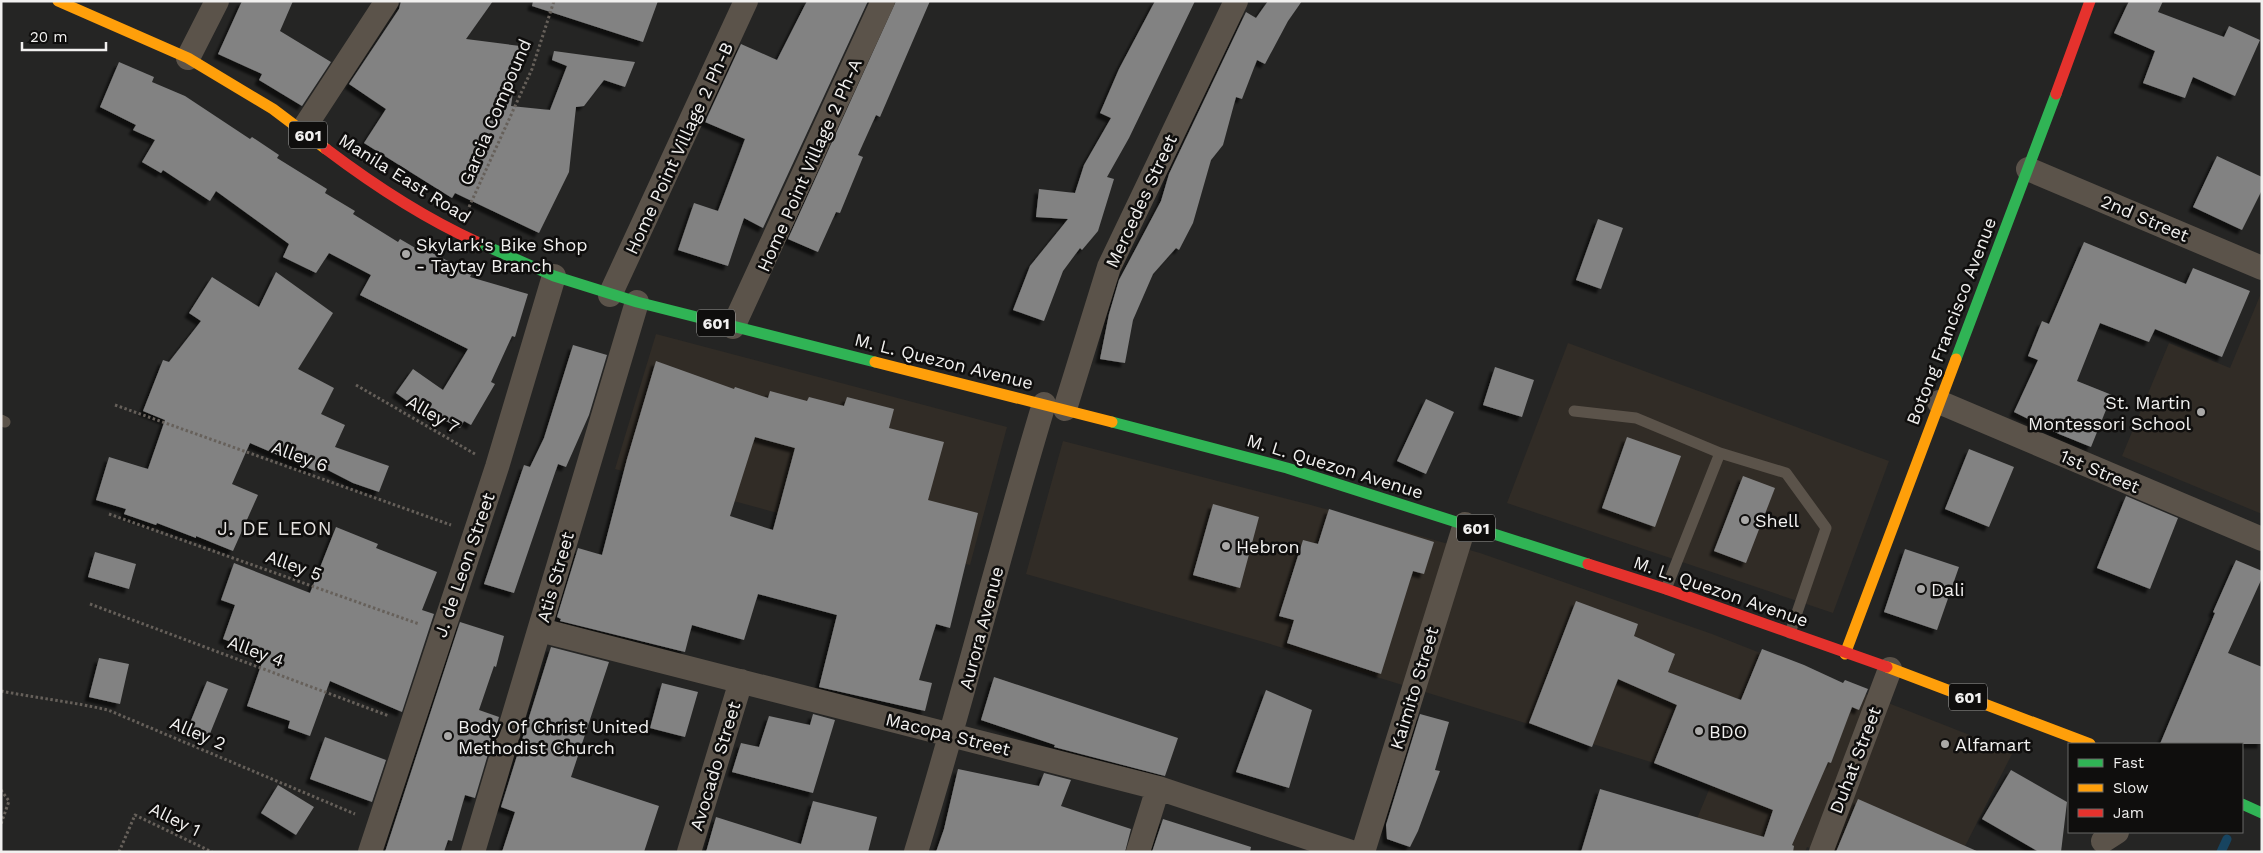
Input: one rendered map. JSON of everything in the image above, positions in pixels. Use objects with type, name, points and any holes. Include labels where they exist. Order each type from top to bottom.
[{"type":"main road","name":"Manila East Road","points":[[58,1],[188,58],[273,109],[358,173],[457,232],[554,276]]},
{"type":"main road","name":"Botong Francisco Avenue","points":[[1845,654],[2090,1]]},
{"type":"main road","name":"M. L. Quezon Avenue","points":[[554,276],[636,302],[1054,406],[1287,468],[1666,589],[1845,654],[1938,685],[2087,743]]},
{"type":"main road","points":[[2243,804],[2262,813]]},
{"type":"street","points":[[188,58],[217,1]]},
{"type":"street","points":[[302,131],[387,1]]},
{"type":"street","name":"Home Point Village 2 Ph-B","points":[[610,295],[746,1]]},
{"type":"street","name":"Home Point Village 2 Ph-A","points":[[733,327],[883,1]]},
{"type":"street","name":"Mercedes Street","points":[[1054,406],[1109,267],[1236,1]]},
{"type":"street","name":"2nd Street","points":[[2028,169],[2262,268]]},
{"type":"street","name":"J. de Leon Street","points":[[370,852],[497,467],[554,276]]},
{"type":"street","name":"Atis Street","points":[[473,852],[636,302]]},
{"type":"street","name":"1st Street","points":[[1938,402],[2262,539]]},
{"type":"street","name":"Aurora Avenue","points":[[916,852],[952,735],[1018,490],[1054,406]]},
{"type":"street","name":"Kaimito Street","points":[[1363,852],[1465,524]]},
{"type":"street","name":"Macopa Street","points":[[540,630],[1158,788],[1351,852]]},
{"type":"street","name":"Duhat Street","points":[[1821,852],[1890,669]]},
{"type":"street","name":"Avocado Street","points":[[689,852],[741,681]]},
{"type":"street","points":[[1138,852],[1158,788]]},
{"type":"lane","points":[[1574,411],[1636,418],[1720,453],[1786,473],[1826,528],[1790,633]]},
{"type":"lane","points":[[1666,589],[1720,453]]},
{"type":"path","name":"Garcia Compound","points":[[457,232],[532,69],[554,1]]},
{"type":"path","name":"Alley 7","points":[[356,385],[497,467]]},
{"type":"path","name":"Alley 6","points":[[115,405],[475,534]]},
{"type":"path","name":"Alley 5","points":[[109,514],[442,632]]},
{"type":"path","name":"Alley 4","points":[[90,604],[412,724]]},
{"type":"path","name":"Alley 2","points":[[1,691],[55,702],[76,702],[108,710],[379,824]]},
{"type":"path","points":[[1,790],[9,802],[1,824]]},
{"type":"path","name":"Alley 1","points":[[118,852],[135,815],[212,852]]},
{"type":"shaded area","name":"St. Martin Montessori School","points":[[2262,291],[2262,514],[2122,456],[2169,343],[2230,368]]},
{"type":"shaded area","points":[[656,334],[1007,427],[970,565],[615,469]]},
{"type":"shaded area","points":[[1568,343],[1889,461],[1833,613],[1507,503]]},
{"type":"shaded area","points":[[1063,441],[1311,505],[1480,553],[1712,634],[2013,752],[1962,852],[1819,852],[1807,847],[1805,852],[1683,852],[1711,785],[1654,763],[1267,643],[1026,574]]},
{"type":"building","points":[[242,1],[293,1],[280,31],[331,62],[302,106],[259,80],[262,74],[218,54]]},
{"type":"building","points":[[401,1],[493,1],[466,39],[520,46],[511,106],[550,110],[567,66],[552,60],[554,51],[635,62],[625,87],[604,80],[584,106],[576,107],[569,172],[539,233],[455,193],[452,198],[364,143],[386,109],[349,84],[399,9]]},
{"type":"building","points":[[533,1],[658,1],[643,42],[532,6]]},
{"type":"building","points":[[807,1],[868,1],[763,228],[744,218],[728,266],[678,250],[694,203],[718,211],[745,139],[705,122],[741,44],[777,60]]},
{"type":"building","points":[[896,1],[930,1],[880,117],[876,115],[858,155],[863,157],[840,213],[836,212],[818,252],[788,239]]},
{"type":"building","points":[[1155,1],[1195,1],[1129,138],[1107,177],[1114,179],[1098,231],[1082,250],[1080,248],[1063,271],[1044,321],[1013,310],[1030,266],[1068,219],[1036,217],[1039,189],[1075,193],[1084,165],[1111,118],[1100,113],[1119,69]]},
{"type":"building","points":[[1268,1],[1302,1],[1288,21],[1265,64],[1257,60],[1242,99],[1236,97],[1223,145],[1211,160],[1193,223],[1179,250],[1176,248],[1153,274],[1133,320],[1125,363],[1100,359],[1109,314],[1119,280],[1161,201],[1169,174],[1246,12],[1256,18]]},
{"type":"building","points":[[2129,1],[2163,1],[2158,12],[2224,37],[2229,26],[2260,40],[2235,96],[2193,77],[2185,98],[2143,83],[2155,51],[2114,33]]},
{"type":"building","points":[[119,62],[154,77],[152,82],[185,96],[250,139],[252,137],[279,155],[277,158],[327,189],[325,193],[355,211],[353,214],[398,242],[400,239],[424,253],[426,250],[472,273],[470,277],[528,294],[515,337],[512,336],[491,382],[495,384],[471,425],[464,421],[460,428],[430,413],[428,416],[396,393],[413,369],[443,390],[468,349],[360,295],[371,275],[329,253],[316,273],[283,257],[289,244],[216,191],[210,201],[163,170],[161,173],[142,162],[155,140],[133,130],[136,125],[100,107]]},
{"type":"building","points":[[2217,156],[2262,177],[2262,190],[2242,230],[2193,207]]},
{"type":"building","points":[[1598,219],[1623,228],[1601,289],[1576,280]]},
{"type":"building","points":[[2084,242],[2186,284],[2193,268],[2250,291],[2222,357],[2155,329],[2149,342],[2100,323],[2077,381],[2112,395],[2091,447],[2014,412],[2038,360],[2028,356],[2042,321],[2049,324]]},
{"type":"building","points":[[276,272],[333,313],[298,369],[334,388],[321,414],[345,425],[335,447],[389,466],[379,492],[353,483],[318,465],[315,471],[250,443],[232,484],[258,495],[233,551],[196,536],[196,538],[157,523],[156,525],[124,514],[126,509],[96,500],[109,457],[148,469],[165,420],[143,411],[163,360],[169,362],[201,321],[189,313],[212,277],[259,307]]},
{"type":"building","points":[[573,345],[607,355],[589,415],[566,467],[558,464],[514,593],[484,584],[524,465],[530,467],[544,438]]},
{"type":"building","points":[[656,361],[734,389],[735,387],[768,398],[770,391],[807,401],[809,397],[844,406],[847,397],[894,409],[889,428],[944,442],[928,500],[978,513],[950,628],[936,624],[919,680],[932,683],[925,711],[819,687],[837,615],[758,594],[744,640],[692,625],[685,652],[560,621],[561,619],[557,617],[578,548],[602,555],[627,459]],"holes":[[[755,437],[795,448],[773,530],[730,516]]]},
{"type":"building","points":[[1495,367],[1534,380],[1522,417],[1483,405]]},
{"type":"building","points":[[1426,399],[1454,412],[1426,474],[1397,461]]},
{"type":"building","points":[[1627,437],[1681,456],[1655,527],[1602,508]]},
{"type":"building","points":[[1969,449],[2014,467],[1989,527],[1945,509]]},
{"type":"building","name":"Shell","points":[[1743,476],[1775,488],[1746,563],[1714,551]]},
{"type":"building","points":[[2126,496],[2178,518],[2150,589],[2097,568]]},
{"type":"building","name":"Hebron","points":[[1213,504],[1259,517],[1240,588],[1193,575]]},
{"type":"building","points":[[1329,509],[1434,542],[1424,574],[1413,571],[1381,674],[1287,643],[1294,620],[1279,616],[1303,540],[1318,544]]},
{"type":"building","points":[[336,527],[378,544],[376,548],[437,572],[422,610],[434,614],[402,712],[330,681],[310,736],[288,728],[290,721],[247,706],[265,654],[223,639],[235,605],[221,600],[234,563],[310,593]]},
{"type":"building","name":"Dali","points":[[1905,549],[1959,567],[1937,630],[1884,612]]},
{"type":"building","points":[[95,552],[136,564],[129,589],[88,577]]},
{"type":"building","points":[[2236,560],[2262,571],[2262,578],[2228,653],[2262,667],[2262,744],[2160,743],[2215,613],[2213,612]]},
{"type":"building","points":[[1576,601],[1638,624],[1634,636],[1675,654],[1668,672],[1741,700],[1762,649],[1804,665],[1843,683],[1845,680],[1868,689],[1859,710],[1852,707],[1831,763],[1828,762],[1792,845],[1794,846],[1793,852],[1581,852],[1600,789],[1764,837],[1773,810],[1654,763],[1677,705],[1618,679],[1592,747],[1529,723]]},
{"type":"building","points":[[460,622],[504,636],[496,667],[494,666],[479,710],[499,717],[475,798],[465,795],[452,841],[448,840],[444,852],[385,852]]},
{"type":"building","points":[[551,647],[609,662],[571,777],[659,806],[644,852],[502,852],[515,812],[501,807]]},
{"type":"building","points":[[99,658],[129,664],[120,704],[89,697]]},
{"type":"building","points":[[994,677],[1178,738],[1165,776],[1054,747],[1055,745],[981,720]]},
{"type":"building","points":[[207,681],[228,689],[209,736],[188,728]]},
{"type":"building","points":[[662,683],[698,692],[685,737],[650,728]]},
{"type":"building","points":[[1266,690],[1312,710],[1289,788],[1236,772]]},
{"type":"building","points":[[813,714],[835,720],[813,793],[732,772],[741,743],[759,747],[769,716],[810,725]]},
{"type":"building","points":[[1420,714],[1449,722],[1435,770],[1440,771],[1418,831],[1410,847],[1387,839],[1386,825]]},
{"type":"building","points":[[325,737],[386,760],[372,802],[310,779]]},
{"type":"building","points":[[958,769],[1039,786],[1044,773],[1071,780],[1061,806],[1131,829],[1125,852],[936,852],[944,829]]},
{"type":"building","points":[[2011,770],[2067,802],[2061,852],[2039,852],[1982,819]]},
{"type":"building","points":[[278,785],[314,807],[296,835],[261,813]]},
{"type":"building","points":[[1858,799],[1979,852],[1836,852]]},
{"type":"building","points":[[813,801],[877,817],[868,852],[706,852],[716,817],[801,844]]},
{"type":"building","points":[[1163,819],[1251,847],[1250,852],[1152,852]]},
{"type":"waterway","points":[[2221,852],[2227,839]]},
{"type":"traffic: fast","points":[[1956,359],[2056,94]]},
{"type":"traffic: fast","points":[[477,242],[554,276],[637,302],[875,362]]},
{"type":"traffic: fast","points":[[1112,422],[1287,468],[1588,564]]},
{"type":"traffic: fast","points":[[2243,804],[2262,813]]},
{"type":"traffic: slow","points":[[58,1],[188,58],[273,109],[326,149]]},
{"type":"traffic: slow","points":[[1845,654],[1956,359]]},
{"type":"traffic: slow","points":[[875,362],[1112,422]]},
{"type":"traffic: slow","points":[[1887,667],[2087,743]]},
{"type":"traffic: jam","points":[[2056,94],[2090,1]]},
{"type":"traffic: jam","points":[[326,149],[399,200],[438,223],[477,242]]},
{"type":"traffic: jam","points":[[1588,564],[1666,589],[1887,667]]},
{"type":"place","name":"Skylark's Bike Shop - Taytay Branch","points":[[406,254]]},
{"type":"place","name":"St. Martin Montessori School","points":[[2201,412]]},
{"type":"place","name":"Shell","points":[[1745,520]]},
{"type":"place","name":"Hebron","points":[[1226,546]]},
{"type":"place","name":"Dali","points":[[1921,589]]},
{"type":"place","name":"BDO","points":[[1699,731]]},
{"type":"place","name":"Body Of Christ United Methodist Church","points":[[448,736]]},
{"type":"place","name":"Alfamart","points":[[1945,744]]},
{"type":"district","name":"J. DE LEON","points":[[275,528]]}]
